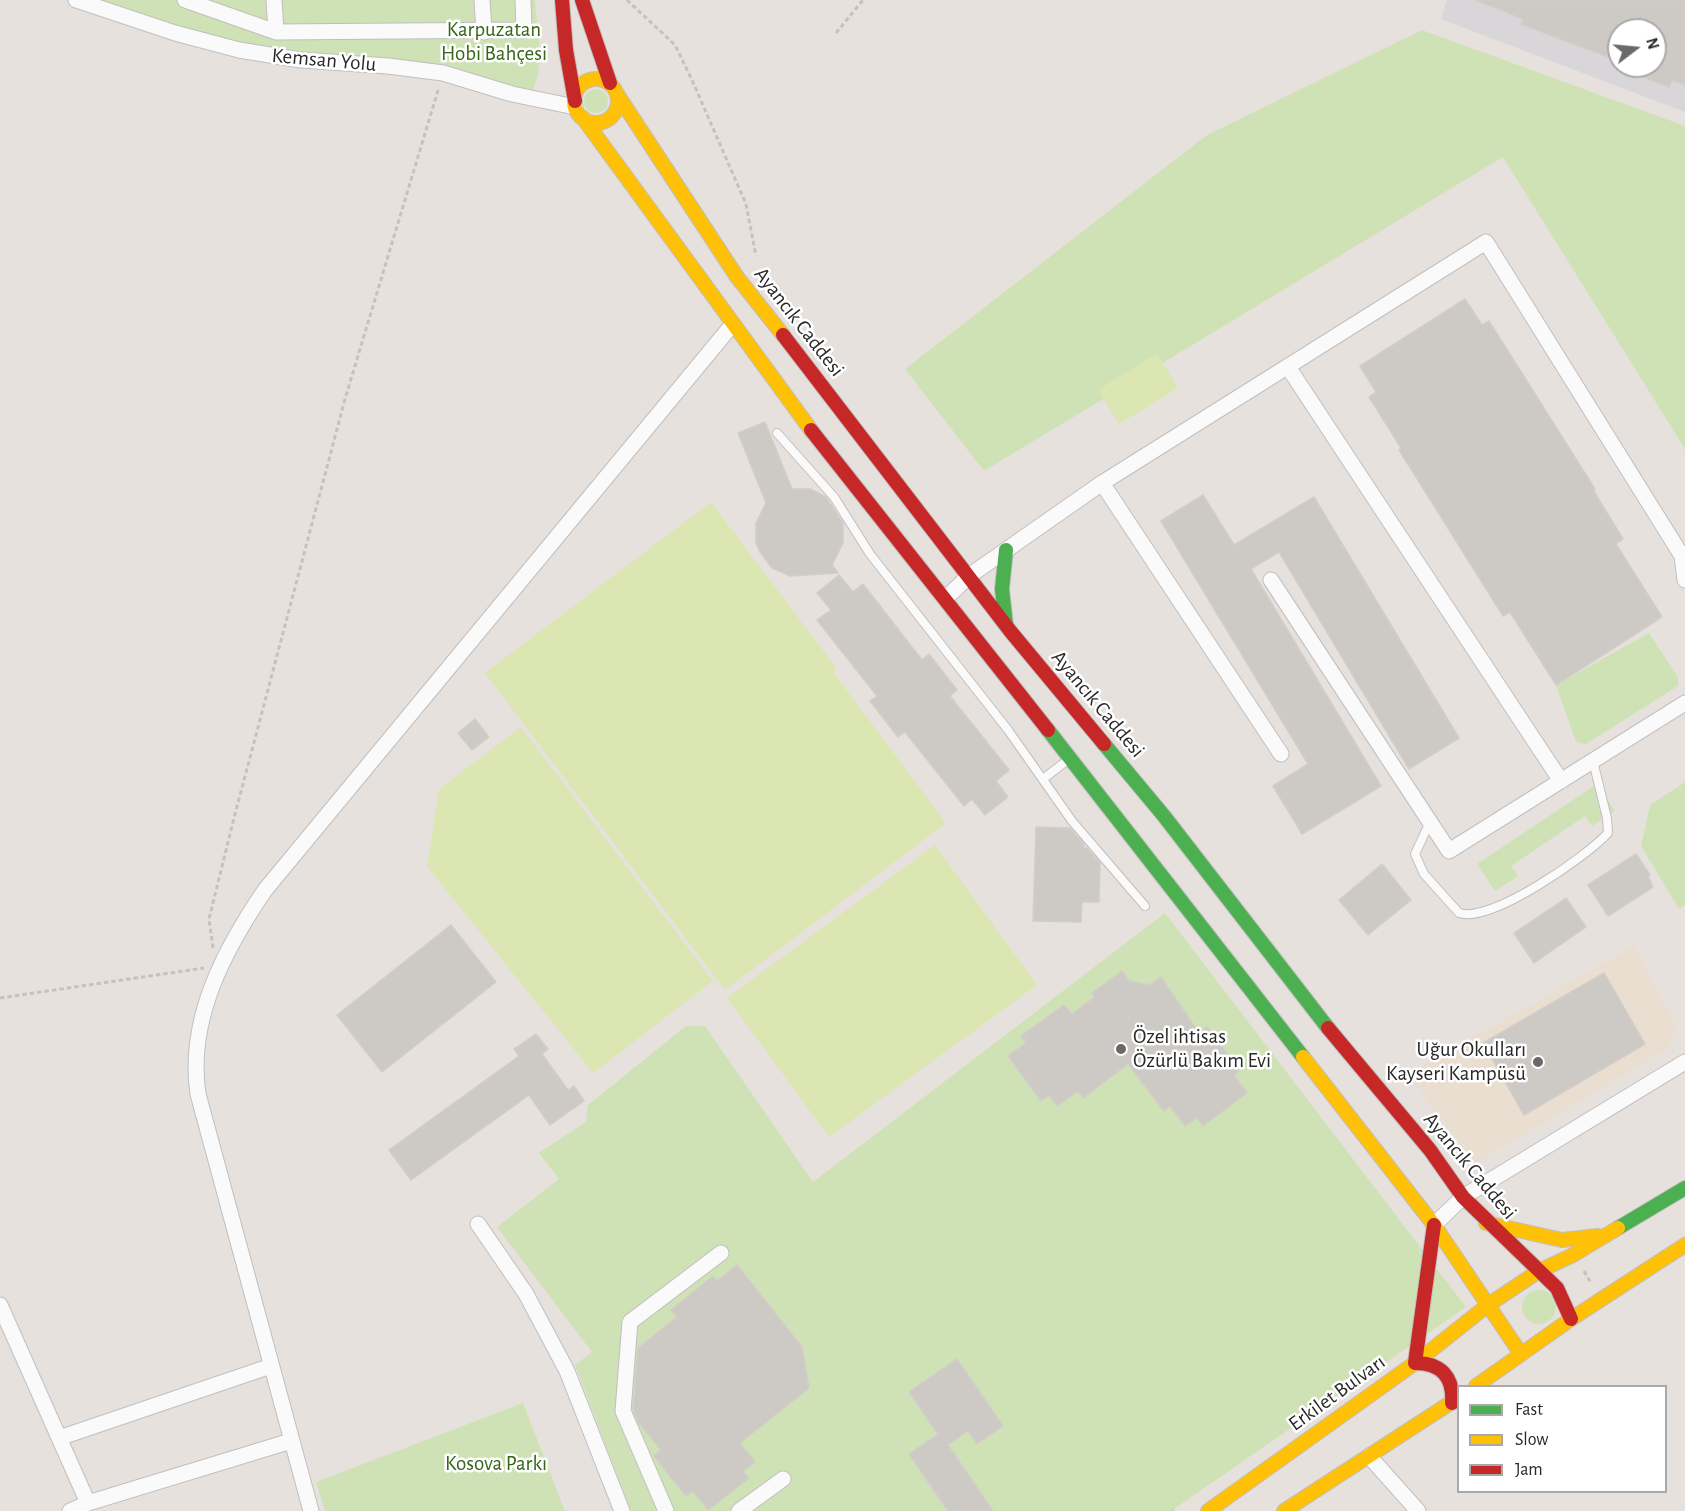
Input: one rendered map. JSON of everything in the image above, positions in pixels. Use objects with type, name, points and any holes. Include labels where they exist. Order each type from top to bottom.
[{"type":"street","name":"Kemsan Yolu","points":[[76,0],[175,33],[239,50],[301,60],[388,66],[443,73],[512,94],[578,109]]},
{"type":"street","points":[[185,0],[276,32],[524,30],[523,0]]},
{"type":"street","points":[[274,0],[276,32]]},
{"type":"street","points":[[482,0],[484,32]]},
{"type":"street","points":[[562,0],[566,50],[578,109],[732,325],[839,467],[946,598],[1434,1225],[1521,1354]]},
{"type":"street","name":"Ayancık Caddesi","points":[[582,0],[614,89],[737,277],[1006,627],[1164,816],[1348,1054],[1430,1150],[1463,1197],[1486,1223],[1557,1288],[1571,1319]]},
{"type":"street","points":[[590,80],[603,80],[614,89],[617,108],[609,119],[596,123],[578,109],[579,88],[590,80]]},
{"type":"street","points":[[946,598],[969,576],[1102,483],[1486,243],[1682,556],[1685,580]]},
{"type":"street","points":[[311,1511],[195,1076],[200,1025],[222,965],[249,913],[271,883],[732,325]]},
{"type":"street","points":[[1288,367],[1561,781]]},
{"type":"street","points":[[1102,483],[1281,754]]},
{"type":"street","points":[[1006,550],[1002,590],[1006,627]]},
{"type":"street","points":[[1271,580],[1449,850],[1685,703]]},
{"type":"street","points":[[1284,1511],[1455,1401],[1453,1387],[1445,1372],[1431,1363],[1415,1363],[1434,1225],[1463,1197],[1685,1062]]},
{"type":"street","points":[[1539,1271],[1573,1255],[1685,1188]]},
{"type":"street","points":[[1486,1223],[1563,1240],[1607,1234]]},
{"type":"street","points":[[478,1224],[526,1294],[562,1361],[585,1412],[622,1511]]},
{"type":"street","points":[[1477,1385],[1571,1319],[1685,1245]]},
{"type":"street","points":[[666,1511],[623,1411],[630,1322],[721,1253]]},
{"type":"street","name":"Erkilet Bulvarı","points":[[1208,1511],[1415,1363],[1488,1305],[1539,1271]]},
{"type":"street","points":[[0,1305],[88,1503]]},
{"type":"street","points":[[59,1438],[271,1366]]},
{"type":"street","points":[[70,1511],[88,1503],[291,1441]]},
{"type":"street","points":[[1369,1456],[1418,1511]]},
{"type":"street","points":[[739,1511],[783,1479]]},
{"type":"lane","points":[[777,433],[834,497],[870,554],[1008,730],[1072,821],[1145,906]]},
{"type":"lane","points":[[1043,779],[1071,758]]},
{"type":"lane","points":[[1430,821],[1415,854],[1424,874],[1459,913],[1467,915],[1492,910],[1524,894],[1608,833],[1607,818],[1593,760]]},
{"type":"path","points":[[627,0],[675,45],[746,204],[756,256]]},
{"type":"path","points":[[836,33],[863,0]]},
{"type":"path","points":[[0,998],[222,965],[211,942],[211,910],[345,399],[443,73]]},
{"type":"path","points":[[1573,1255],[1602,1299]]},
{"type":"shaded area","points":[[1447,0],[1685,0],[1685,112],[1441,19]]},
{"type":"shaded area","name":"Uğur Okulları Kayseri Kampüsü","points":[[1634,946],[1677,1027],[1668,1048],[1476,1163],[1407,1075]]},
{"type":"green space","name":"Karpuzatan Hobi Bahçesi","points":[[87,0],[535,0],[539,48],[538,73],[530,94],[450,70],[276,64]]},
{"type":"green space","points":[[1422,30],[1685,126],[1685,449],[1503,157],[984,471],[905,369],[1207,135]]},
{"type":"green space","points":[[596,89],[604,93],[608,101],[604,109],[596,113],[588,109],[584,101],[588,93]]},
{"type":"green space","points":[[1157,353],[1178,388],[1119,424],[1098,390]]},
{"type":"green space","points":[[711,502],[837,669],[833,672],[946,823],[725,990],[485,673]]},
{"type":"green space","points":[[1649,633],[1678,677],[1678,686],[1586,744],[1576,742],[1556,685]]},
{"type":"green space","points":[[521,727],[713,981],[593,1073],[427,866],[439,789]]},
{"type":"green space","points":[[1685,782],[1685,905],[1679,909],[1641,846],[1650,805]]},
{"type":"green space","points":[[1597,784],[1615,811],[1592,826],[1585,816],[1511,866],[1518,876],[1495,891],[1477,864]]},
{"type":"green space","points":[[935,845],[1037,985],[829,1137],[727,998]]},
{"type":"green space","points":[[1165,913],[1466,1307],[1171,1511],[631,1511],[575,1365],[592,1352],[497,1227],[559,1179],[539,1153],[586,1122],[588,1105],[686,1026],[705,1026],[813,1182]]},
{"type":"green space","points":[[1539,1290],[1551,1295],[1556,1307],[1551,1319],[1539,1324],[1527,1319],[1522,1307],[1527,1295]]},
{"type":"green space","name":"Kosova Parkı","points":[[523,1403],[565,1511],[325,1511],[316,1482]]},
{"type":"building","points":[[1476,0],[1685,0],[1685,85],[1672,80],[1669,87],[1646,78],[1667,78],[1667,18],[1607,18],[1607,56],[1521,24],[1523,19]]},
{"type":"building","points":[[1465,299],[1482,325],[1489,321],[1595,489],[1593,490],[1623,539],[1616,544],[1662,617],[1556,685],[1510,612],[1503,616],[1399,450],[1401,448],[1369,397],[1376,392],[1360,366]]},
{"type":"building","points":[[765,422],[792,489],[810,489],[826,497],[843,523],[843,543],[832,565],[838,573],[790,576],[772,568],[760,552],[756,543],[756,523],[766,503],[738,433]]},
{"type":"building","points":[[1203,495],[1234,545],[1314,497],[1459,738],[1409,769],[1279,552],[1251,569],[1381,786],[1302,834],[1273,786],[1308,764],[1161,521]]},
{"type":"building","points":[[839,575],[853,592],[863,584],[922,660],[929,654],[957,690],[950,696],[1009,770],[996,781],[1008,797],[985,815],[972,799],[964,806],[905,732],[898,737],[870,701],[877,696],[817,620],[831,610],[817,593]]},
{"type":"building","points":[[475,719],[489,737],[472,750],[458,733]]},
{"type":"building","points":[[1036,827],[1070,828],[1084,844],[1084,848],[1087,848],[1100,863],[1099,902],[1082,902],[1081,922],[1033,921]]},
{"type":"building","points":[[1636,854],[1650,875],[1648,876],[1653,887],[1608,916],[1588,885]]},
{"type":"building","points":[[1382,864],[1411,900],[1368,935],[1339,900]]},
{"type":"building","points":[[1566,898],[1586,927],[1534,963],[1514,933]]},
{"type":"building","points":[[451,925],[496,982],[382,1072],[337,1015]]},
{"type":"building","name":"Özel ihtisas Özürlü Bakım Evi","points":[[1122,971],[1129,981],[1150,985],[1161,977],[1199,1033],[1207,1027],[1240,1070],[1234,1075],[1247,1093],[1203,1126],[1197,1118],[1185,1126],[1170,1106],[1164,1111],[1128,1064],[1083,1098],[1078,1091],[1057,1106],[1049,1095],[1041,1101],[1008,1056],[1026,1043],[1021,1036],[1064,1005],[1072,1014],[1095,997],[1092,993]]},
{"type":"building","points":[[1604,973],[1645,1044],[1524,1115],[1483,1043]]},
{"type":"building","points":[[536,1034],[548,1049],[542,1054],[568,1090],[574,1086],[584,1101],[550,1125],[529,1095],[411,1180],[389,1150],[519,1056],[514,1049]]},
{"type":"building","points":[[737,1265],[802,1347],[809,1388],[740,1443],[755,1462],[743,1471],[749,1478],[708,1510],[693,1491],[686,1496],[654,1456],[661,1450],[638,1422],[633,1409],[638,1348],[677,1317],[671,1310],[713,1276],[717,1281]]},
{"type":"building","points":[[957,1359],[1003,1426],[977,1444],[968,1431],[948,1445],[993,1511],[948,1511],[909,1454],[938,1434],[909,1392]]},
{"type":"traffic: fast","points":[[1006,550],[1002,589],[1006,625]]},
{"type":"traffic: fast","points":[[1048,730],[1303,1057]]},
{"type":"traffic: fast","points":[[1104,744],[1164,816],[1328,1028]]},
{"type":"traffic: fast","points":[[1618,1228],[1685,1188]]},
{"type":"traffic: slow","points":[[596,79],[611,86],[618,101],[611,116],[596,123],[581,116],[574,101],[581,86],[596,79]]},
{"type":"traffic: slow","points":[[617,94],[737,277],[783,335]]},
{"type":"traffic: slow","points":[[583,118],[811,430]]},
{"type":"traffic: slow","points":[[1303,1057],[1434,1225],[1521,1354]]},
{"type":"traffic: slow","points":[[1486,1223],[1562,1240],[1598,1236]]},
{"type":"traffic: slow","points":[[1208,1511],[1415,1363],[1488,1305],[1539,1271],[1573,1255],[1618,1228]]},
{"type":"traffic: slow","points":[[1477,1385],[1571,1319],[1685,1245]]},
{"type":"traffic: slow","points":[[1284,1511],[1457,1399]]},
{"type":"traffic: jam","points":[[562,0],[566,50],[575,101]]},
{"type":"traffic: jam","points":[[582,0],[610,83]]},
{"type":"traffic: jam","points":[[783,335],[1011,632],[1104,744]]},
{"type":"traffic: jam","points":[[811,430],[1048,730]]},
{"type":"traffic: jam","points":[[1328,1028],[1430,1150],[1463,1197],[1557,1288],[1571,1319]]},
{"type":"traffic: jam","points":[[1434,1225],[1415,1363],[1432,1366],[1444,1373],[1451,1386],[1452,1403]]},
{"type":"place","name":"Özel ihtisas Özürlü Bakım Evi","points":[[1121,1049]]},
{"type":"place","name":"Uğur Okulları Kayseri Kampüsü","points":[[1538,1062]]}]
